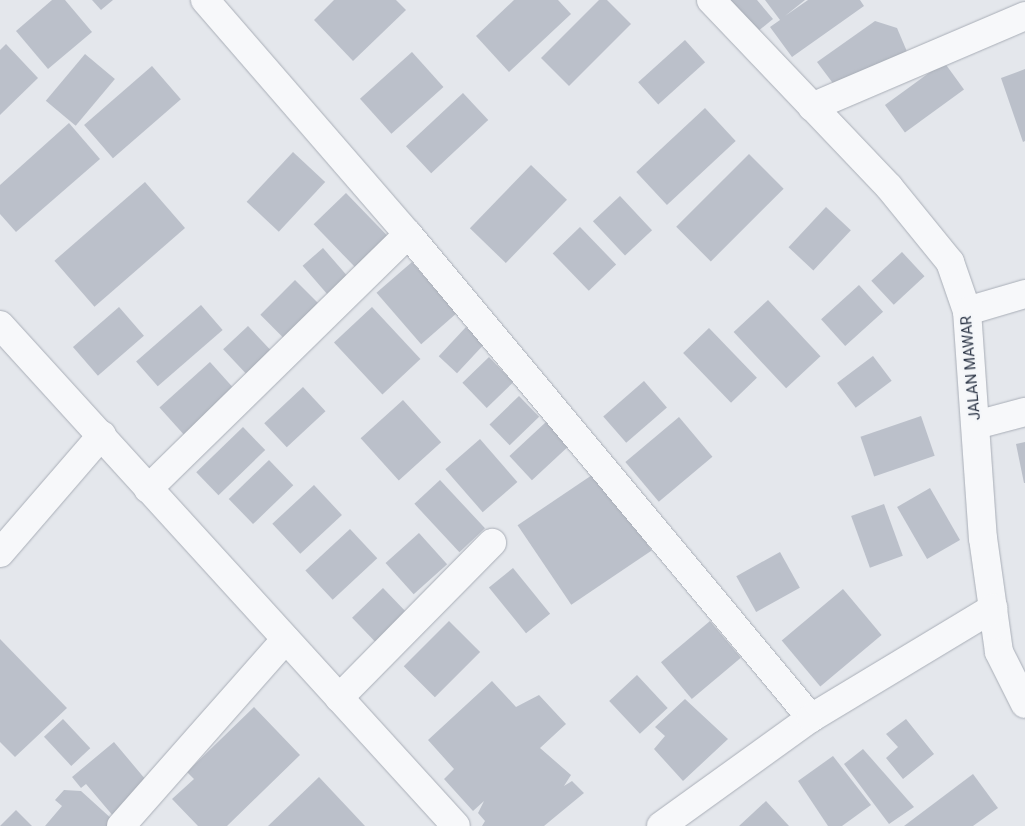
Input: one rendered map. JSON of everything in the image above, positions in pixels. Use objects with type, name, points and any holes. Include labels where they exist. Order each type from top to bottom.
[{"type":"street","points":[[205,0],[408,234],[811,718]]},
{"type":"street","name":"JALAN MAWAR","points":[[711,0],[889,187],[950,262],[967,311],[982,538],[999,652],[1025,704]]},
{"type":"street","points":[[812,107],[1025,16]]},
{"type":"street","points":[[148,489],[408,234]]},
{"type":"street","points":[[967,311],[1025,294]]},
{"type":"street","points":[[0,325],[456,826]]},
{"type":"street","points":[[976,425],[1025,412]]},
{"type":"street","points":[[0,552],[102,435]]},
{"type":"street","points":[[339,698],[492,544]]},
{"type":"street","points":[[661,826],[811,718],[993,608]]},
{"type":"street","points":[[121,826],[286,639]]},
{"type":"building","points":[[52,0],[65,0],[92,32],[48,69],[16,31]]},
{"type":"building","points":[[92,0],[113,0],[101,10]]},
{"type":"building","points":[[334,0],[396,0],[406,10],[353,61],[314,20]]},
{"type":"building","points":[[514,0],[558,0],[571,14],[509,72],[476,36]]},
{"type":"building","points":[[599,0],[607,0],[631,24],[569,86],[541,58]]},
{"type":"building","points":[[723,0],[757,0],[773,19],[752,36]]},
{"type":"building","points":[[765,0],[805,0],[785,16],[808,0],[860,0],[864,6],[792,57],[770,27],[780,20]]},
{"type":"building","points":[[875,21],[897,28],[911,61],[838,90],[817,62]]},
{"type":"building","points":[[685,40],[705,62],[658,104],[638,82]]},
{"type":"building","points":[[6,44],[38,78],[0,115],[0,50]]},
{"type":"building","points":[[412,52],[443,87],[391,134],[360,99]]},
{"type":"building","points":[[85,54],[115,79],[76,126],[46,101]]},
{"type":"building","points":[[944,62],[964,90],[905,132],[885,105]]},
{"type":"building","points":[[152,66],[181,99],[113,158],[84,125]]},
{"type":"building","points":[[1025,69],[1025,141],[1023,142],[1001,78]]},
{"type":"building","points":[[463,93],[488,120],[431,173],[406,146]]},
{"type":"building","points":[[705,108],[736,141],[667,205],[636,172]]},
{"type":"building","points":[[69,123],[100,159],[16,232],[0,214],[0,185]]},
{"type":"building","points":[[293,152],[325,182],[279,232],[247,202]]},
{"type":"building","points":[[749,154],[784,189],[711,261],[676,227]]},
{"type":"building","points":[[531,165],[567,200],[506,263],[470,228]]},
{"type":"building","points":[[145,182],[185,228],[94,307],[54,261]]},
{"type":"building","points":[[346,193],[390,238],[357,270],[314,224]]},
{"type":"building","points":[[620,196],[652,230],[625,256],[593,221]]},
{"type":"building","points":[[826,207],[851,230],[813,270],[788,247]]},
{"type":"building","points":[[580,227],[616,264],[589,291],[553,253]]},
{"type":"building","points":[[323,248],[353,283],[333,300],[303,266]]},
{"type":"building","points":[[902,252],[925,276],[894,305],[871,281]]},
{"type":"building","points":[[412,262],[457,313],[421,344],[377,293]]},
{"type":"building","points":[[295,280],[320,305],[285,339],[260,315]]},
{"type":"building","points":[[859,285],[883,312],[845,346],[821,319]]},
{"type":"building","points":[[768,300],[821,356],[786,388],[734,332]]},
{"type":"building","points":[[201,305],[223,330],[158,386],[136,361]]},
{"type":"building","points":[[119,307],[144,336],[98,376],[73,347]]},
{"type":"building","points":[[372,307],[420,359],[382,394],[334,342]]},
{"type":"building","points":[[248,326],[280,360],[255,384],[223,349]]},
{"type":"building","points":[[466,327],[484,344],[457,373],[439,356]]},
{"type":"building","points":[[709,328],[757,378],[731,403],[683,353]]},
{"type":"building","points":[[873,356],[892,381],[856,408],[837,383]]},
{"type":"building","points":[[489,357],[513,382],[487,408],[462,383]]},
{"type":"building","points":[[210,362],[236,391],[186,436],[159,408]]},
{"type":"building","points":[[644,381],[667,407],[626,443],[603,416]]},
{"type":"building","points":[[303,387],[326,411],[287,447],[264,423]]},
{"type":"building","points":[[519,396],[539,417],[510,445],[490,424]]},
{"type":"building","points":[[403,400],[441,442],[399,480],[361,438]]},
{"type":"building","points":[[921,416],[935,456],[874,477],[860,437]]},
{"type":"building","points":[[679,417],[712,457],[659,502],[625,462]]},
{"type":"building","points":[[546,422],[569,446],[532,480],[509,456]]},
{"type":"building","points":[[243,427],[265,450],[218,495],[196,472]]},
{"type":"building","points":[[480,439],[517,482],[483,512],[445,469]]},
{"type":"building","points":[[1025,442],[1025,483],[1024,483],[1016,444]]},
{"type":"building","points":[[269,460],[293,485],[253,524],[229,499]]},
{"type":"building","points":[[598,471],[652,551],[571,605],[518,525]]},
{"type":"building","points":[[440,480],[485,528],[459,552],[414,504]]},
{"type":"building","points":[[314,485],[342,515],[300,554],[272,524]]},
{"type":"building","points":[[930,488],[960,540],[927,559],[897,507]]},
{"type":"building","points":[[884,504],[903,556],[870,568],[851,516]]},
{"type":"building","points":[[350,529],[377,558],[333,600],[305,571]]},
{"type":"building","points":[[419,533],[447,564],[414,594],[386,563]]},
{"type":"building","points":[[780,552],[800,588],[756,612],[736,576]]},
{"type":"building","points":[[513,568],[550,614],[526,633],[489,588]]},
{"type":"building","points":[[383,588],[407,613],[376,643],[352,618]]},
{"type":"building","points":[[843,589],[882,635],[820,686],[782,640]]},
{"type":"building","points":[[449,621],[480,652],[435,697],[404,666]]},
{"type":"building","points":[[710,621],[741,658],[692,699],[661,662]]},
{"type":"building","points":[[0,639],[67,708],[15,757],[0,742]]},
{"type":"building","points":[[637,675],[668,708],[640,734],[609,701]]},
{"type":"building","points":[[492,681],[516,707],[539,695],[566,724],[540,748],[571,775],[564,786],[572,781],[584,793],[544,826],[482,826],[485,821],[478,813],[484,801],[473,811],[444,779],[454,769],[428,740]]},
{"type":"building","points":[[685,699],[728,739],[683,781],[654,749],[665,736],[655,727]]},
{"type":"building","points":[[254,707],[300,755],[227,826],[198,826],[172,799],[194,779],[187,772]]},
{"type":"building","points":[[63,719],[90,748],[71,766],[44,737]]},
{"type":"building","points":[[906,719],[934,754],[903,779],[886,758],[898,747],[886,734]]},
{"type":"building","points":[[114,742],[151,786],[114,817],[86,784],[81,788],[72,777]]},
{"type":"building","points":[[863,749],[914,807],[889,824],[844,764]]},
{"type":"building","points":[[833,756],[871,805],[842,826],[828,826],[798,781]]},
{"type":"building","points":[[973,774],[998,808],[973,826],[904,826]]},
{"type":"building","points":[[319,777],[365,826],[268,826]]},
{"type":"building","points":[[64,790],[81,791],[113,820],[108,826],[45,826],[62,806],[55,800]]},
{"type":"building","points":[[766,801],[789,826],[739,826]]},
{"type":"building","points":[[16,810],[32,826],[0,826]]}]
